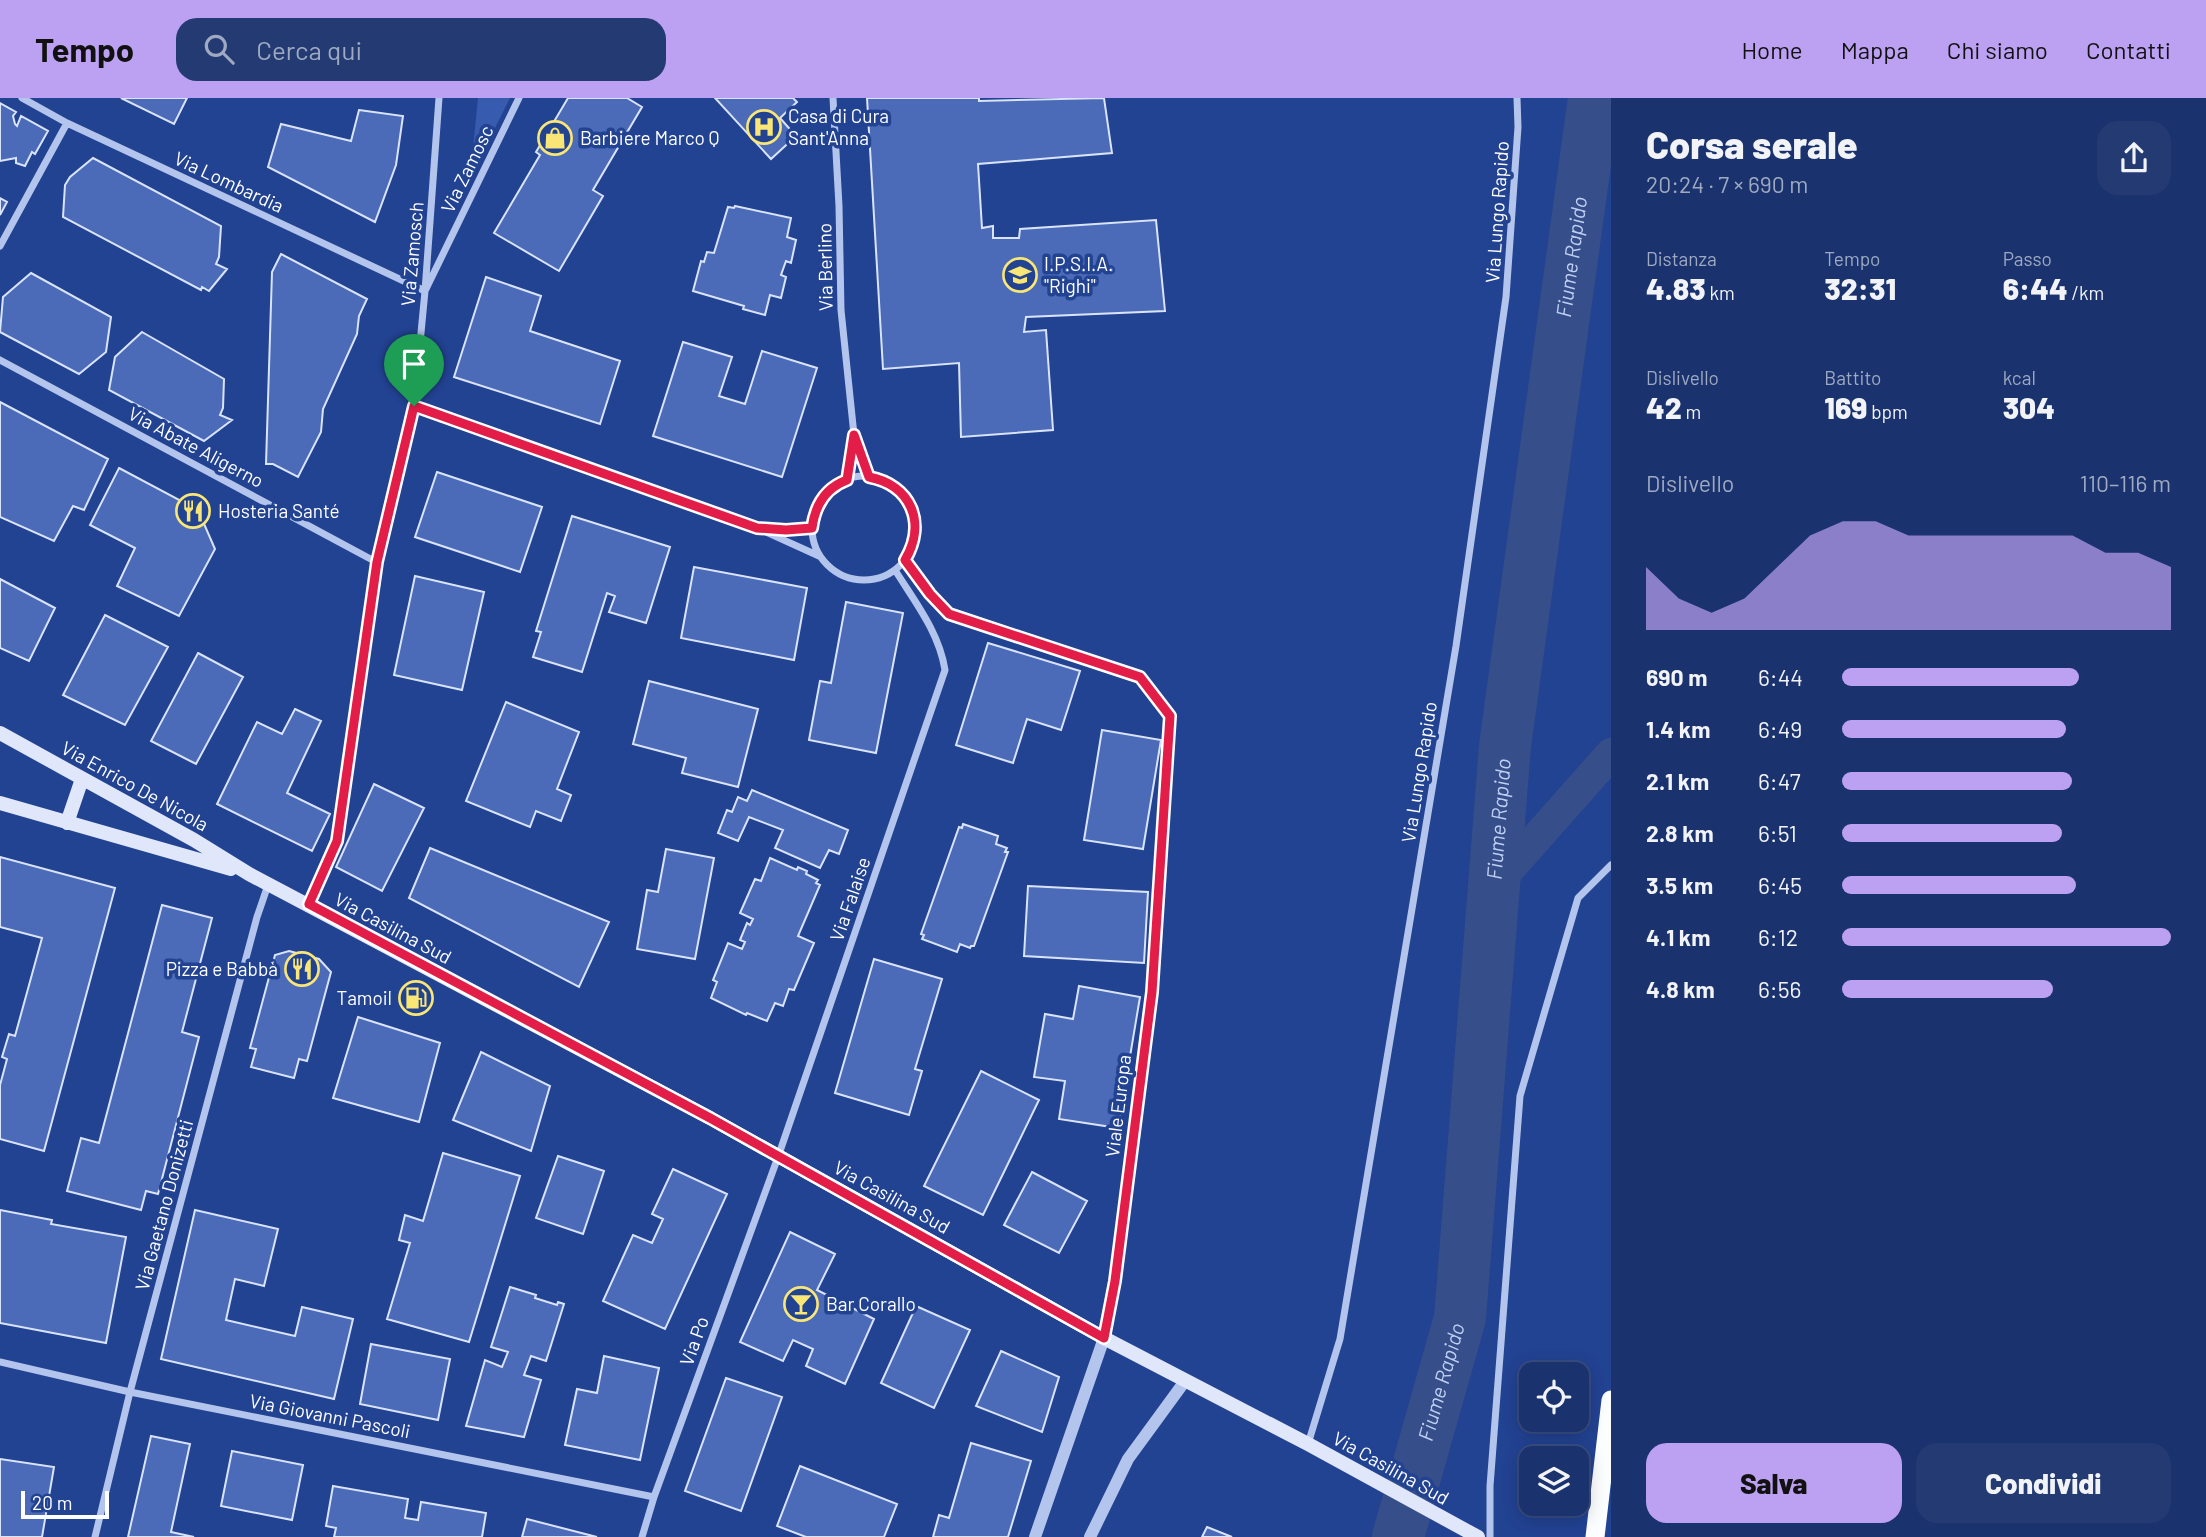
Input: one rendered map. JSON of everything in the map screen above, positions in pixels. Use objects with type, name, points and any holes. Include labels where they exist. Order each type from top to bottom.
[{"type":"highway","points":[[1595,1537],[1611,1400]]},
{"type":"main road","name":"Via Enrico De Nicola","points":[[0,733],[250,874]]},
{"type":"main road","points":[[67,823],[82,779]]},
{"type":"main road","points":[[0,803],[250,874]]},
{"type":"main road","name":"Via Casilina Sud","points":[[250,874],[778,1157],[1104,1338],[1350,1466],[1478,1537]]},
{"type":"street","name":"Via Lombardia","points":[[22,98],[66,123],[425,291]]},
{"type":"street","name":"Via Zamosch","points":[[309,904],[337,841],[377,562],[414,406],[439,98]]},
{"type":"street","name":"Via Zamosc","points":[[425,291],[519,98]]},
{"type":"street","name":"Via Berlino","points":[[832,98],[839,206],[841,310],[854,435],[869,477]]},
{"type":"street","name":"Via Lungo Rapido","points":[[1308,1444],[1340,1339],[1456,646],[1506,297],[1518,127],[1517,98]]},
{"type":"street","points":[[0,246],[66,123]]},
{"type":"street","name":"Via Abate Aligerno","points":[[0,360],[377,562]]},
{"type":"street","points":[[414,406],[757,528],[819,556]]},
{"type":"street","name":"Via Berlino","points":[[847,480],[854,435]]},
{"type":"street","points":[[869,477],[881,479],[901,492],[914,514],[915,538],[905,560],[895,570],[882,577],[854,579],[840,575],[819,556],[813,542],[814,514],[829,490],[847,480],[869,477]]},
{"type":"street","points":[[757,528],[812,528]]},
{"type":"street","name":"Viale Europa","points":[[905,560],[949,614],[1140,677],[1170,716],[1152,992],[1116,1267],[1104,1338],[1035,1537]]},
{"type":"street","name":"Via Falaise","points":[[778,1157],[945,670],[942,651],[934,632],[895,570]]},
{"type":"street","points":[[1490,1537],[1490,1486],[1520,1096],[1578,898],[1611,865]]},
{"type":"street","name":"Via Gaetano Donizetti","points":[[95,1537],[130,1392],[257,917],[269,883]]},
{"type":"street","name":"Via Po","points":[[642,1537],[654,1497],[778,1157]]},
{"type":"street","name":"Via Giovanni Pascoli","points":[[0,1362],[130,1392],[654,1497]]},
{"type":"street","points":[[1090,1537],[1128,1459],[1185,1381]]},
{"type":"shaded area","points":[[478,98],[510,98],[470,178]]},
{"type":"building","points":[[121,98],[187,98],[174,124]]},
{"type":"building","points":[[568,98],[627,98],[642,107],[593,190],[603,196],[559,271],[494,233],[540,155],[536,152]]},
{"type":"building","name":"Casa di Cura Sant'Anna","points":[[715,98],[793,98],[797,102],[780,118],[796,136],[771,159]]},
{"type":"building","name":"I.P.S.I.A. \"Righi\"","points":[[867,98],[979,98],[979,101],[1104,98],[1112,153],[978,164],[982,228],[993,226],[993,238],[1019,238],[1020,229],[1156,220],[1165,311],[1026,317],[1024,332],[1046,330],[1053,430],[961,437],[959,363],[883,369]]},
{"type":"building","points":[[0,103],[16,112],[13,116],[17,126],[21,116],[48,131],[25,166],[16,163],[16,158],[0,161]]},
{"type":"building","points":[[359,110],[403,116],[396,165],[375,222],[268,167],[281,124],[351,141]]},
{"type":"building","points":[[93,158],[221,226],[216,264],[227,269],[209,291],[202,287],[201,290],[63,217],[65,185],[70,177]]},
{"type":"building","points":[[0,198],[7,202],[0,215]]},
{"type":"building","points":[[735,206],[791,218],[787,237],[796,240],[791,263],[786,261],[781,275],[786,277],[781,298],[770,295],[765,315],[693,291],[701,261],[704,262],[707,252],[714,253],[728,207]]},
{"type":"building","points":[[281,254],[367,299],[359,316],[357,334],[323,409],[321,432],[298,477],[273,464],[266,464],[272,272]]},
{"type":"building","points":[[31,273],[111,317],[106,352],[79,374],[0,332],[3,297]]},
{"type":"building","points":[[486,277],[541,296],[530,331],[620,361],[600,424],[454,377]]},
{"type":"building","points":[[142,332],[224,379],[223,408],[220,415],[232,420],[204,441],[109,390],[115,357]]},
{"type":"building","points":[[683,342],[732,357],[719,396],[745,404],[762,351],[817,368],[782,477],[653,436]]},
{"type":"building","points":[[0,402],[108,459],[84,510],[73,506],[54,541],[0,517]]},
{"type":"building","points":[[119,468],[198,510],[215,549],[179,616],[117,586],[135,548],[90,525]]},
{"type":"building","points":[[437,472],[542,507],[520,572],[415,537]]},
{"type":"building","points":[[572,516],[670,547],[646,623],[609,612],[615,596],[607,593],[582,672],[533,657],[541,632],[536,631]]},
{"type":"building","points":[[694,567],[807,588],[794,660],[681,638]]},
{"type":"building","points":[[415,576],[484,592],[462,690],[394,675]]},
{"type":"building","points":[[0,579],[55,608],[29,661],[0,648]]},
{"type":"building","points":[[846,602],[903,613],[876,753],[809,740],[820,681],[831,683]]},
{"type":"building","points":[[105,615],[168,647],[125,725],[63,695]]},
{"type":"building","points":[[988,643],[1080,671],[1061,730],[1027,719],[1013,763],[956,745]]},
{"type":"building","points":[[198,653],[243,677],[196,764],[151,741]]},
{"type":"building","points":[[649,681],[758,709],[738,787],[682,773],[686,758],[633,744]]},
{"type":"building","points":[[506,702],[579,732],[557,789],[571,795],[561,821],[536,811],[530,827],[466,801]]},
{"type":"building","points":[[295,709],[321,721],[287,793],[330,814],[312,851],[217,804],[257,722],[282,734]]},
{"type":"building","points":[[1102,730],[1161,740],[1143,849],[1084,840]]},
{"type":"building","points":[[374,784],[424,808],[382,891],[336,867]]},
{"type":"building","points":[[752,790],[848,830],[839,854],[829,850],[820,868],[775,848],[783,830],[749,817],[738,841],[718,833],[727,810],[732,812],[738,797],[747,801]]},
{"type":"building","points":[[963,824],[998,836],[996,844],[1007,848],[1005,852],[1008,852],[974,946],[970,948],[960,944],[957,952],[922,939],[924,935],[921,934],[959,827],[962,828]]},
{"type":"building","points":[[430,848],[609,922],[579,987],[409,898]]},
{"type":"building","points":[[666,849],[714,858],[695,959],[637,949],[647,890],[658,892]]},
{"type":"building","points":[[0,857],[115,888],[44,1151],[0,1139],[0,1085],[7,1059],[2,1057],[9,1034],[15,1036],[42,938],[0,927]]},
{"type":"building","points":[[770,858],[797,870],[798,867],[807,871],[806,874],[818,880],[816,883],[820,885],[798,936],[814,943],[794,990],[789,989],[783,1006],[775,1003],[767,1021],[747,1013],[746,1015],[711,998],[717,982],[713,980],[728,943],[742,949],[745,942],[740,940],[747,923],[750,925],[753,919],[740,913],[755,879],[761,881]]},
{"type":"building","points":[[1028,886],[1148,892],[1144,963],[1024,956]]},
{"type":"building","points":[[162,905],[212,918],[182,1032],[199,1037],[158,1194],[146,1191],[141,1210],[67,1191],[81,1138],[99,1143]]},
{"type":"building","points":[[289,951],[319,959],[331,972],[307,1061],[299,1059],[294,1078],[251,1067],[256,1049],[250,1048],[275,955]]},
{"type":"building","points":[[874,959],[942,979],[915,1069],[922,1071],[909,1115],[835,1093]]},
{"type":"building","points":[[1079,986],[1140,997],[1118,1128],[1059,1119],[1065,1081],[1034,1077],[1045,1014],[1073,1019]]},
{"type":"building","points":[[358,1017],[440,1043],[419,1122],[333,1098]]},
{"type":"building","points":[[481,1052],[550,1086],[531,1151],[453,1120]]},
{"type":"building","points":[[981,1071],[1039,1100],[983,1215],[924,1186]]},
{"type":"building","points":[[443,1153],[520,1176],[469,1342],[387,1319],[410,1243],[399,1240],[405,1215],[423,1221]]},
{"type":"building","points":[[558,1156],[604,1171],[583,1234],[536,1218]]},
{"type":"building","points":[[673,1169],[727,1194],[665,1329],[603,1301],[633,1235],[652,1243],[663,1219],[652,1214]]},
{"type":"building","points":[[1032,1172],[1087,1201],[1059,1253],[1004,1225]]},
{"type":"building","points":[[0,1210],[52,1220],[51,1224],[126,1237],[106,1343],[0,1323]]},
{"type":"building","points":[[195,1210],[278,1229],[264,1286],[235,1279],[226,1320],[295,1336],[302,1307],[353,1319],[334,1399],[161,1359]]},
{"type":"building","name":"Bar Corallo","points":[[790,1232],[835,1254],[817,1290],[874,1319],[845,1384],[806,1366],[813,1349],[793,1340],[783,1361],[740,1342]]},
{"type":"building","points":[[510,1287],[557,1305],[558,1302],[564,1304],[546,1361],[531,1356],[524,1375],[541,1380],[524,1437],[466,1426],[485,1360],[502,1367],[508,1352],[491,1347]]},
{"type":"building","points":[[916,1306],[970,1330],[934,1408],[881,1383]]},
{"type":"building","points":[[371,1344],[450,1359],[438,1420],[360,1404]]},
{"type":"building","points":[[1001,1351],[1059,1377],[1042,1432],[976,1406]]},
{"type":"building","points":[[604,1356],[659,1368],[640,1460],[565,1445],[577,1389],[597,1393]]},
{"type":"building","points":[[726,1378],[782,1397],[741,1511],[685,1491]]},
{"type":"building","points":[[151,1436],[190,1444],[171,1532],[194,1537],[128,1537]]},
{"type":"building","points":[[971,1443],[1031,1461],[1008,1537],[933,1537],[939,1515],[949,1518]]},
{"type":"building","points":[[232,1451],[303,1465],[292,1520],[221,1506]]},
{"type":"building","points":[[0,1459],[54,1467],[42,1537],[0,1537]]},
{"type":"building","points":[[800,1466],[897,1504],[884,1537],[806,1537],[777,1526]]},
{"type":"building","points":[[333,1486],[408,1499],[405,1518],[418,1520],[421,1502],[486,1513],[482,1537],[334,1537],[336,1528],[326,1526]]},
{"type":"building","points":[[527,1519],[597,1537],[522,1537]]},
{"type":"building","points":[[1207,1527],[1232,1537],[1202,1537]]},
{"type":"waterway","name":"Fiume Rapido","points":[[1398,1537],[1460,1318],[1505,746],[1594,98]]},
{"type":"waterway","points":[[1494,886],[1611,754]]},
{"type":"place","name":"Casa di Cura Sant'Anna","points":[[764,127]]},
{"type":"place","name":"Barbiere Marco Q","points":[[555,138]]},
{"type":"place","name":"I.P.S.I.A. \"Righi\"","points":[[1020,275]]},
{"type":"place","name":"Hosteria Santé","points":[[193,511]]},
{"type":"place","name":"Pizza e Babbà","points":[[302,969]]},
{"type":"place","name":"Tamoil","points":[[416,998]]},
{"type":"place","name":"Bar Corallo","points":[[801,1304]]},
{"type":"route","points":[[414,406],[757,528],[786,530],[812,528],[820,501],[829,490],[847,480],[854,435],[869,477],[892,485],[909,502],[916,525],[915,538],[905,560],[949,614],[1140,677],[1170,716],[1152,992],[1115,1281],[1104,1338],[710,1118],[309,904],[337,841],[377,562],[414,406]]}]
